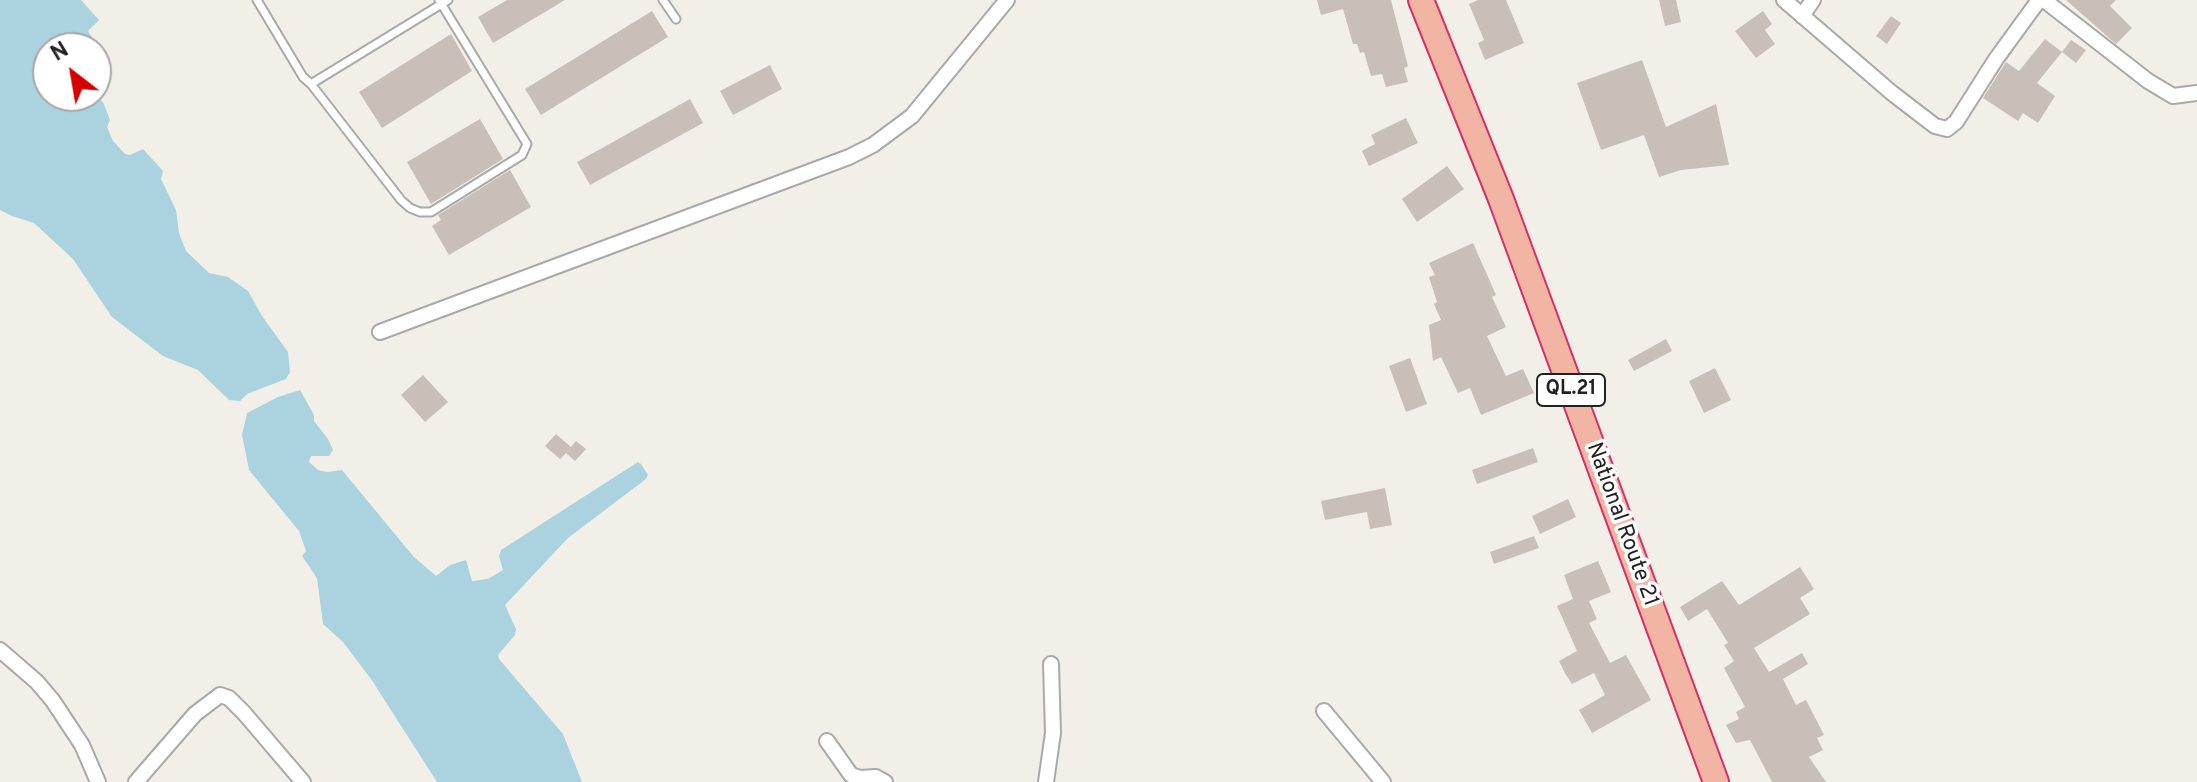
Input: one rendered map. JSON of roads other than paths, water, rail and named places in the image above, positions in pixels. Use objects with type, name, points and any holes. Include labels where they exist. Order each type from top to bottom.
[{"type":"highway","name":"National Route 21","points":[[1421,0],[1501,199],[1716,782]]},
{"type":"street","points":[[380,332],[839,161],[873,145],[912,116],[1007,0]]},
{"type":"street","points":[[1784,0],[1892,93],[1935,126],[1947,129],[1956,122],[1996,59],[2042,0],[2148,81],[2173,96],[2197,93]]},
{"type":"street","points":[[1802,16],[1813,0]]},
{"type":"street","points":[[0,650],[37,682],[53,701],[82,745],[98,782]]},
{"type":"street","points":[[1046,782],[1053,733],[1051,664]]},
{"type":"street","points":[[136,782],[195,714],[220,695],[229,698],[244,713],[303,782]]},
{"type":"street","points":[[1324,711],[1383,782]]},
{"type":"street","points":[[827,741],[851,775],[876,777],[885,782]]},
{"type":"lane","points":[[257,0],[303,77],[410,208],[431,212],[522,155],[527,144],[443,1],[311,84]]},
{"type":"lane","points":[[663,0],[676,19]]},
{"type":"water","points":[[0,0],[81,0],[99,20],[89,32],[32,32],[32,112],[107,112],[110,120],[107,127],[113,141],[125,154],[143,149],[163,171],[161,179],[176,210],[179,233],[186,251],[209,273],[228,277],[248,291],[288,352],[290,372],[286,379],[247,394],[240,401],[229,400],[198,370],[163,356],[112,317],[73,259],[34,223],[0,210]]},
{"type":"water","points":[[300,390],[314,415],[314,421],[333,450],[329,456],[311,456],[309,462],[318,470],[342,470],[413,556],[436,576],[450,565],[466,560],[472,581],[488,579],[503,570],[499,556],[501,550],[638,462],[641,464],[648,475],[646,479],[568,538],[505,605],[516,629],[515,635],[498,655],[499,659],[563,734],[582,782],[437,782],[371,679],[343,642],[323,624],[317,578],[302,556],[306,551],[299,531],[249,470],[242,435],[247,413]]}]
